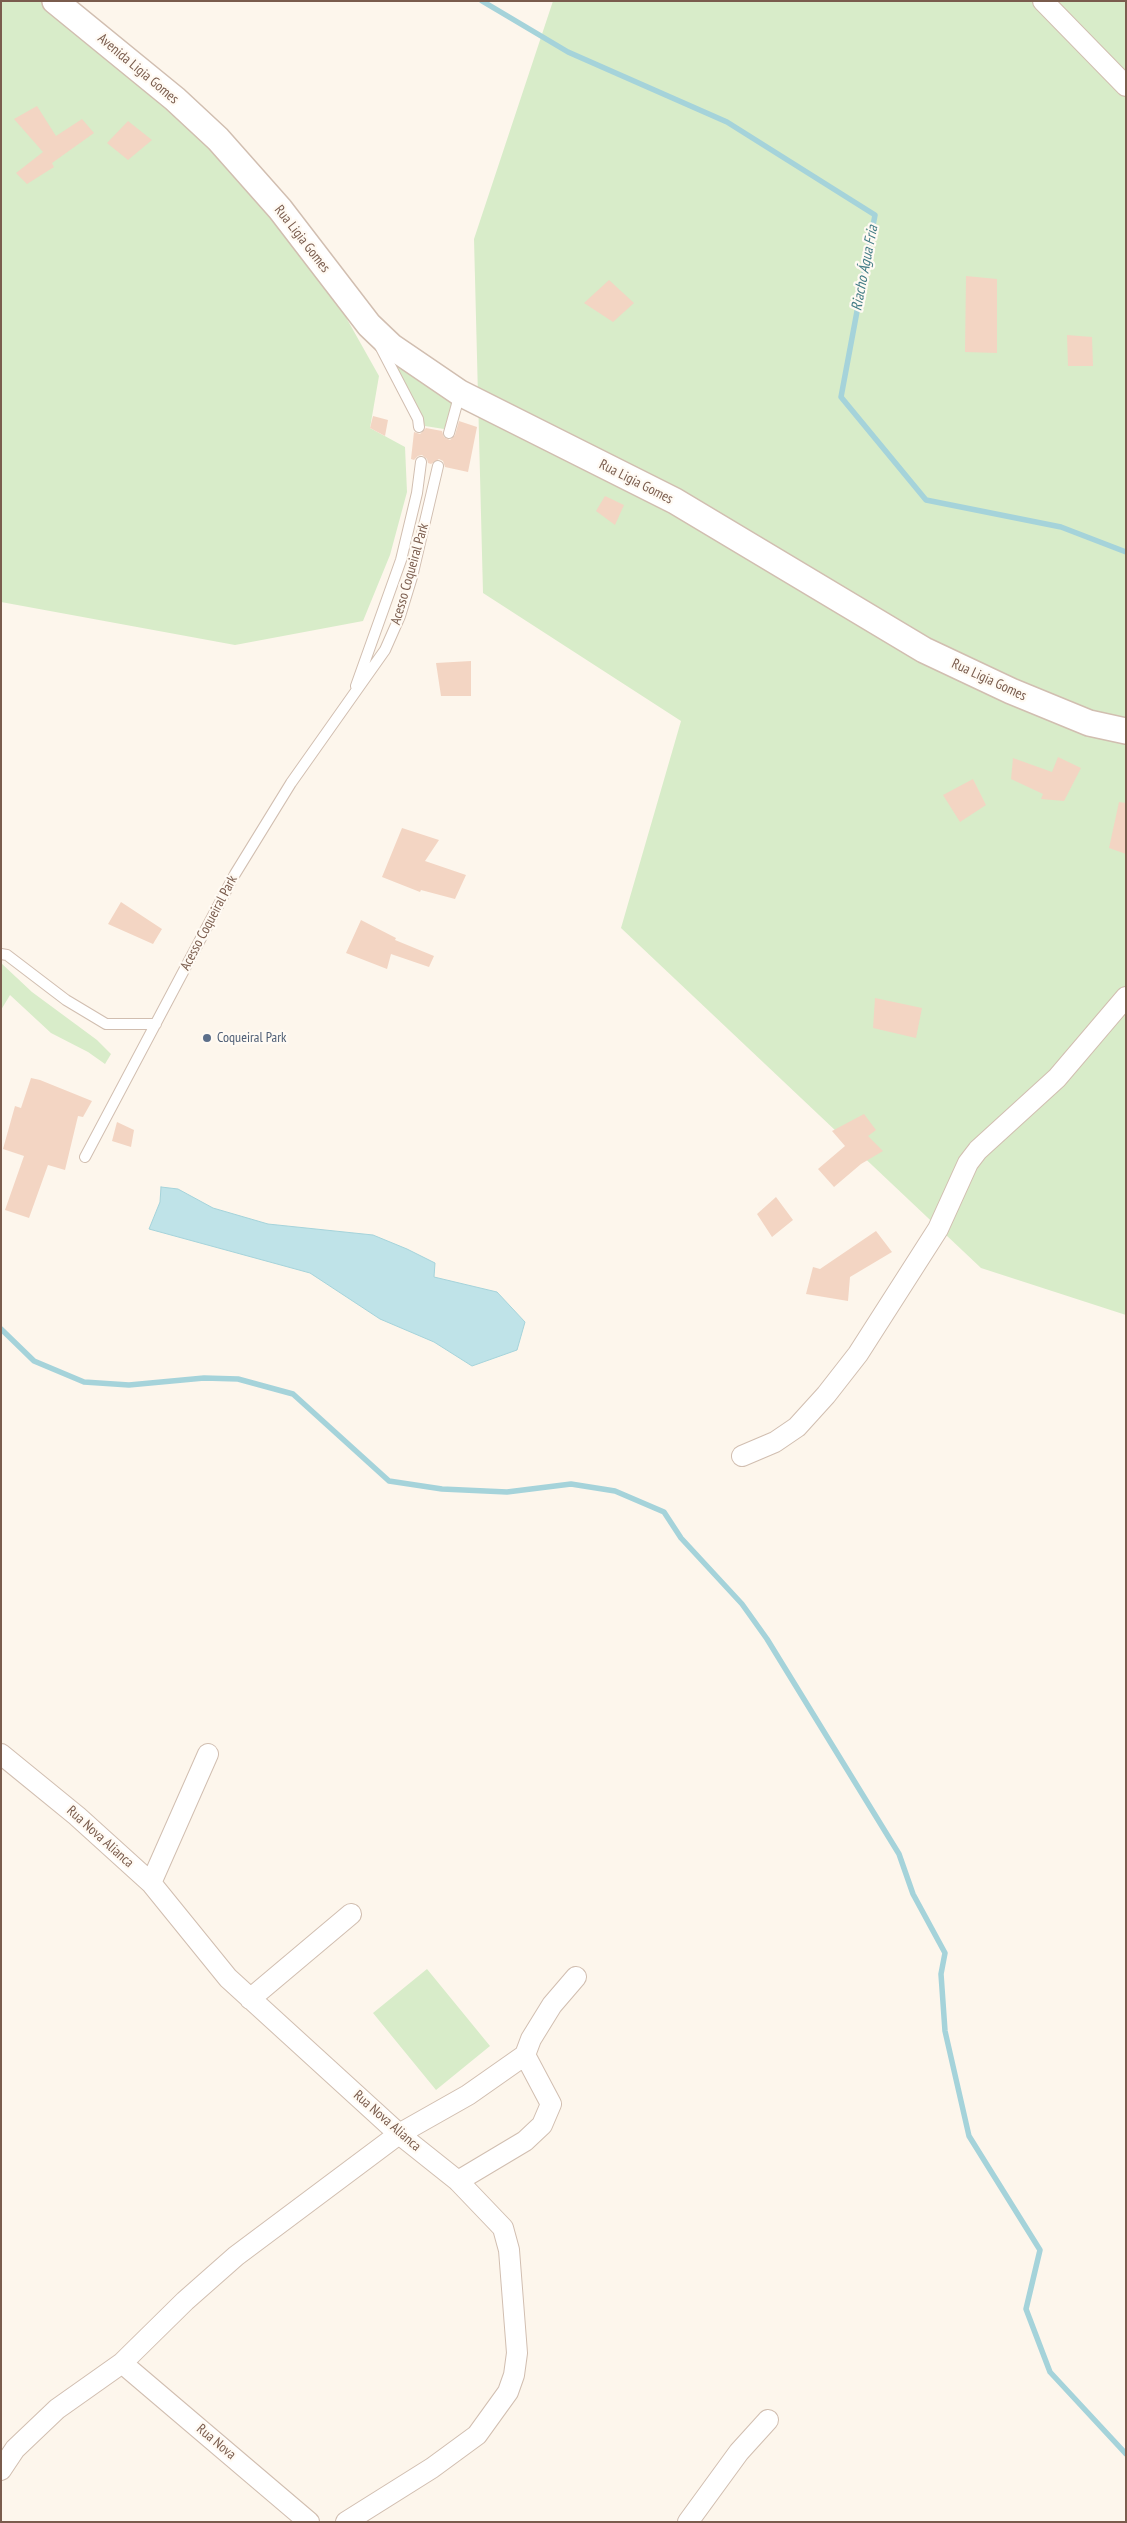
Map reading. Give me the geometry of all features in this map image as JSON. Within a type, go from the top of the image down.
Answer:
[{"type":"street","name":"Avenida Ligia Gomes","points":[[55,1],[175,99],[218,139]]},
{"type":"street","points":[[1043,1],[1126,86]]},
{"type":"street","name":"Rua Ligia Gomes","points":[[218,139],[280,209],[369,325],[391,346],[460,392],[675,501],[924,650],[1011,691],[1080,720],[1126,731]]},
{"type":"street","points":[[742,1456],[775,1442],[797,1427],[826,1395],[858,1354],[938,1229],[968,1163],[978,1150],[1057,1078],[1126,997]]},
{"type":"street","name":"Rua Nova Alianca","points":[[1,1754],[77,1816],[151,1882],[228,1978],[399,2134],[458,2180],[503,2228],[509,2250],[517,2353],[514,2375],[508,2392],[477,2435],[432,2468],[346,2522]]},
{"type":"street","points":[[151,1882],[208,1754]]},
{"type":"street","points":[[250,1999],[351,1914]]},
{"type":"street","points":[[1,2470],[15,2449],[57,2409],[122,2363],[185,2300],[236,2256],[399,2134],[468,2095],[525,2055],[530,2039],[552,2005],[576,1977]]},
{"type":"street","points":[[458,2180],[524,2141],[542,2125],[551,2104],[525,2055]]},
{"type":"street","name":"Rua Nova","points":[[122,2363],[310,2522]]},
{"type":"street","points":[[688,2522],[739,2452],[768,2420]]},
{"type":"lane","points":[[369,325],[418,419],[419,427]]},
{"type":"lane","points":[[449,432],[460,392]]},
{"type":"lane","name":"Acesso Coqueiral Park","points":[[351,701],[401,560],[417,493],[421,462]]},
{"type":"lane","name":"Acesso Coqueiral Park","points":[[84,1157],[235,874],[291,783],[351,701],[385,650],[400,616],[423,535],[438,466]]},
{"type":"lane","points":[[1,954],[7,956],[66,1000],[106,1024],[124,1026],[156,1024]]},
{"type":"green space","points":[[1,1],[52,1],[224,160],[334,296],[379,376],[370,428],[405,447],[407,492],[390,555],[363,621],[235,645],[1,602]]},
{"type":"green space","points":[[553,1],[1126,1],[1126,1315],[981,1268],[621,928],[681,721],[483,593],[474,239]]},
{"type":"green space","points":[[369,325],[460,393],[444,429],[425,426],[420,413]]},
{"type":"green space","points":[[1,963],[32,992],[97,1040],[111,1054],[105,1064],[88,1052],[51,1033],[10,995],[1,1010]]},
{"type":"green space","points":[[427,1969],[490,2046],[436,2090],[373,2013]]},
{"type":"water","points":[[161,1187],[178,1189],[213,1208],[268,1224],[373,1235],[407,1249],[435,1263],[434,1277],[497,1292],[525,1322],[517,1350],[472,1366],[434,1342],[380,1319],[310,1273],[149,1229],[160,1202]]},
{"type":"building","points":[[37,106],[56,136],[82,119],[94,133],[52,163],[54,167],[27,184],[16,173],[43,152],[14,119]]},
{"type":"building","points":[[128,121],[152,140],[128,160],[107,143]]},
{"type":"building","points":[[966,276],[997,279],[997,353],[965,352]]},
{"type":"building","points":[[609,280],[634,303],[613,322],[584,303]]},
{"type":"building","points":[[1067,335],[1092,337],[1093,366],[1068,366]]},
{"type":"building","points":[[373,416],[388,420],[385,436],[370,428]]},
{"type":"building","points":[[459,421],[477,427],[468,472],[445,467],[443,461],[439,459],[431,464],[428,463],[427,459],[422,455],[414,460],[411,459],[414,432],[420,434],[426,428],[442,431],[444,437],[450,440],[455,435]]},
{"type":"building","points":[[605,496],[624,505],[615,525],[596,511]]},
{"type":"building","points":[[471,661],[471,696],[441,696],[436,663]]},
{"type":"building","points":[[1058,757],[1081,768],[1064,801],[1041,799],[1043,794],[1011,779],[1013,758],[1052,772]]},
{"type":"building","points":[[973,779],[986,805],[960,822],[943,795]]},
{"type":"building","points":[[1119,802],[1126,803],[1126,854],[1109,848]]},
{"type":"building","points":[[402,828],[439,840],[425,861],[466,875],[455,899],[421,890],[420,892],[382,877]]},
{"type":"building","points":[[121,902],[162,929],[153,944],[108,924]]},
{"type":"building","points":[[361,920],[396,938],[395,940],[434,956],[429,967],[391,954],[387,969],[346,953]]},
{"type":"building","points":[[875,998],[922,1008],[916,1038],[873,1028]]},
{"type":"building","points":[[31,1078],[92,1101],[83,1117],[78,1116],[65,1170],[48,1165],[29,1218],[5,1210],[24,1156],[3,1149],[15,1106],[21,1108]]},
{"type":"building","points":[[864,1114],[876,1130],[868,1136],[883,1151],[861,1164],[834,1187],[818,1169],[845,1146],[832,1131]]},
{"type":"building","points":[[117,1122],[134,1130],[131,1147],[112,1141]]},
{"type":"building","points":[[776,1197],[793,1220],[772,1237],[757,1214]]},
{"type":"building","points":[[876,1231],[892,1252],[850,1277],[848,1301],[806,1294],[813,1267],[820,1269]]},
{"type":"waterway","name":"Riacho Água Fria","points":[[482,1],[568,52],[727,122],[875,215],[841,397],[926,500],[1061,527],[1126,552]]},
{"type":"waterway","points":[[1,1329],[34,1361],[84,1382],[129,1385],[204,1378],[238,1379],[293,1394],[389,1481],[442,1489],[507,1492],[571,1484],[615,1491],[664,1512],[681,1538],[742,1604],[767,1639],[899,1854],[913,1894],[945,1953],[941,1974],[945,2031],[969,2136],[1040,2250],[1026,2309],[1050,2372],[1126,2454]]},
{"type":"place","name":"Coqueiral Park","points":[[207,1038]]}]
